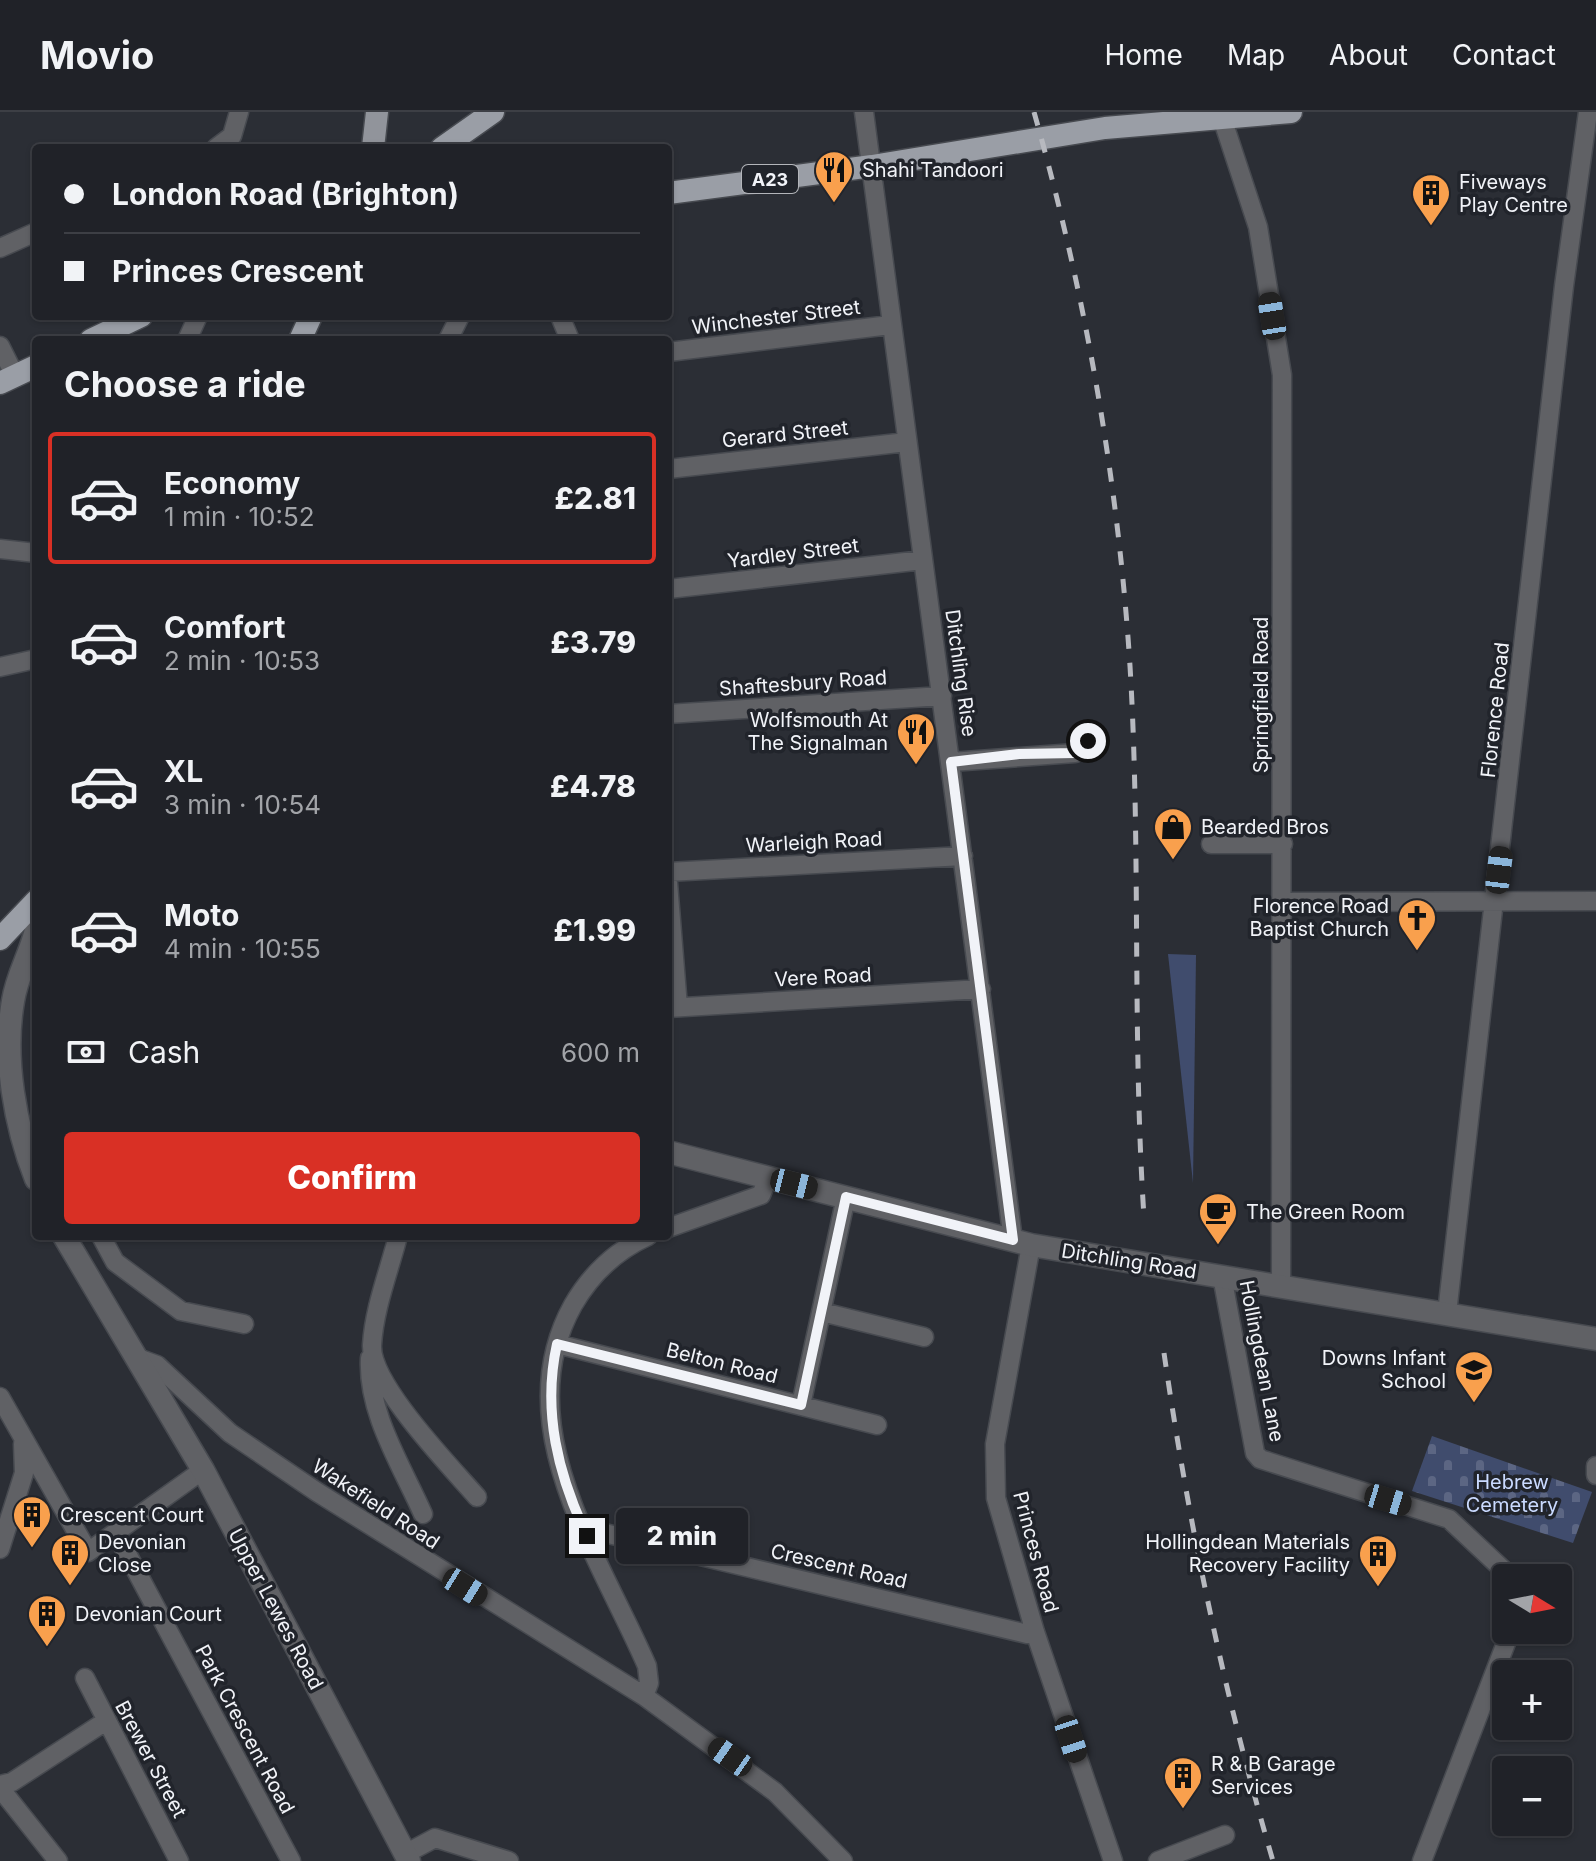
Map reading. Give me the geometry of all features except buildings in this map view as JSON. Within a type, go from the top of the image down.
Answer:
[{"type":"highway","points":[[448,144],[493,112]]},
{"type":"highway","name":"A23","points":[[672,192],[872,166],[1105,128],[1291,112]]},
{"type":"highway","points":[[99,336],[133,320]]},
{"type":"highway","points":[[7,380],[32,368]]},
{"type":"highway","points":[[0,939],[32,905]]},
{"type":"main road","points":[[373,144],[377,112]]},
{"type":"street","points":[[221,144],[232,136],[239,112]]},
{"type":"street","name":"Ditchling Rise","points":[[864,112],[981,989],[1022,1243]]},
{"type":"street","name":"Florence Road","points":[[1447,1313],[1565,272],[1588,112]]},
{"type":"street","name":"Springfield Road","points":[[1221,116],[1258,227],[1282,375],[1281,1285]]},
{"type":"street","points":[[0,248],[32,234]]},
{"type":"street","name":"Winchester Street","points":[[672,352],[890,325]]},
{"type":"street","points":[[0,346],[7,380]]},
{"type":"street","name":"Gerard Street","points":[[672,469],[907,442]]},
{"type":"street","points":[[0,549],[32,553]]},
{"type":"street","name":"Yardley Street","points":[[672,589],[923,560]]},
{"type":"street","points":[[0,667],[31,662]]},
{"type":"street","name":"Shaftesbury Road","points":[[672,714],[942,696]]},
{"type":"street","points":[[951,762],[1019,754],[1075,753],[1088,741]]},
{"type":"street","points":[[1211,844],[1283,844]]},
{"type":"street","name":"Warleigh Road","points":[[672,872],[963,856]]},
{"type":"street","points":[[1283,902],[1596,901]]},
{"type":"street","points":[[32,948],[29,968],[12,1010],[7,1105],[32,1169]]},
{"type":"street","points":[[0,957],[29,968]]},
{"type":"street","points":[[672,982],[673,1007]]},
{"type":"street","name":"Vere Road","points":[[673,1007],[981,989]]},
{"type":"street","name":"Ditchling Road","points":[[672,1153],[1022,1243],[1596,1339]]},
{"type":"street","points":[[672,1227],[761,1195],[768,1178]]},
{"type":"street","points":[[801,1405],[846,1197]]},
{"type":"street","name":"Upper Lewes Road","points":[[66,1240],[203,1470],[407,1857]]},
{"type":"street","points":[[103,1240],[115,1262],[181,1311],[244,1324]]},
{"type":"street","points":[[397,1240],[369,1372],[375,1402],[423,1514]]},
{"type":"street","points":[[641,1240],[614,1256],[592,1276],[571,1310],[557,1344],[550,1391],[554,1436],[565,1485],[647,1666],[649,1683],[644,1696]]},
{"type":"street","name":"Princes Road","points":[[1022,1243],[994,1474],[1001,1523],[1113,1861]]},
{"type":"street","name":"Hollingdean Lane","points":[[1222,1276],[1255,1453],[1260,1459],[1449,1519],[1497,1564]]},
{"type":"street","points":[[822,1312],[924,1337]]},
{"type":"street","name":"Belton Road","points":[[557,1344],[877,1425]]},
{"type":"street","points":[[372,1348],[377,1366],[395,1398],[477,1497]]},
{"type":"street","name":"Wakefield Road","points":[[138,1358],[157,1365],[230,1433],[317,1492],[644,1696],[775,1792],[843,1861]]},
{"type":"street","points":[[0,1397],[88,1552],[203,1470]]},
{"type":"street","points":[[0,1549],[24,1473],[23,1440]]},
{"type":"street","points":[[1596,1466],[1596,1475]]},
{"type":"street","name":"Crescent Road","points":[[587,1536],[596,1531],[1027,1634],[1035,1632]]},
{"type":"street","name":"Park Crescent Road","points":[[116,1533],[291,1861]]},
{"type":"street","points":[[1422,1861],[1506,1644]]},
{"type":"street","name":"Brewer Street","points":[[85,1678],[179,1861]]},
{"type":"street","points":[[58,1861],[0,1786],[12,1782],[106,1721]]},
{"type":"street","points":[[1158,1861],[1225,1835]]},
{"type":"street","points":[[407,1857],[435,1838],[509,1861]]},
{"type":"green space","points":[[1168,954],[1196,955],[1193,1183]]},
{"type":"green space","name":"Hebrew Cemetery","points":[[1432,1436],[1592,1492],[1573,1543],[1412,1491]]},
{"type":"railway","points":[[1034,112],[1069,248],[1097,386],[1125,596],[1133,735],[1138,1080],[1144,1217]]},
{"type":"railway","points":[[1164,1353],[1210,1609],[1239,1736],[1273,1861]]},
{"type":"place","name":"Shahi Tandoori","points":[[834,204]]},
{"type":"place","name":"Fiveways Play Centre","points":[[1431,227]]},
{"type":"place","name":"Wolfsmouth At The Signalman","points":[[916,766]]},
{"type":"place","name":"Bearded Bros","points":[[1173,861]]},
{"type":"place","name":"Florence Road Baptist Church","points":[[1417,952]]},
{"type":"place","name":"The Green Room","points":[[1218,1246]]},
{"type":"place","name":"Downs Infant School","points":[[1474,1404]]},
{"type":"place","name":"Crescent Court","points":[[32,1549]]},
{"type":"place","name":"Devonian Close","points":[[70,1587]]},
{"type":"place","name":"Hollingdean Materials Recovery Facility","points":[[1378,1588]]},
{"type":"place","name":"Devonian Court","points":[[47,1648]]},
{"type":"place","name":"R & B Garage Services","points":[[1183,1810]]},
{"type":"route","points":[[587,1536],[565,1485],[555,1446],[550,1391],[557,1344],[801,1405],[846,1197],[1013,1240],[951,762],[1019,754],[1075,753],[1088,741]]}]
